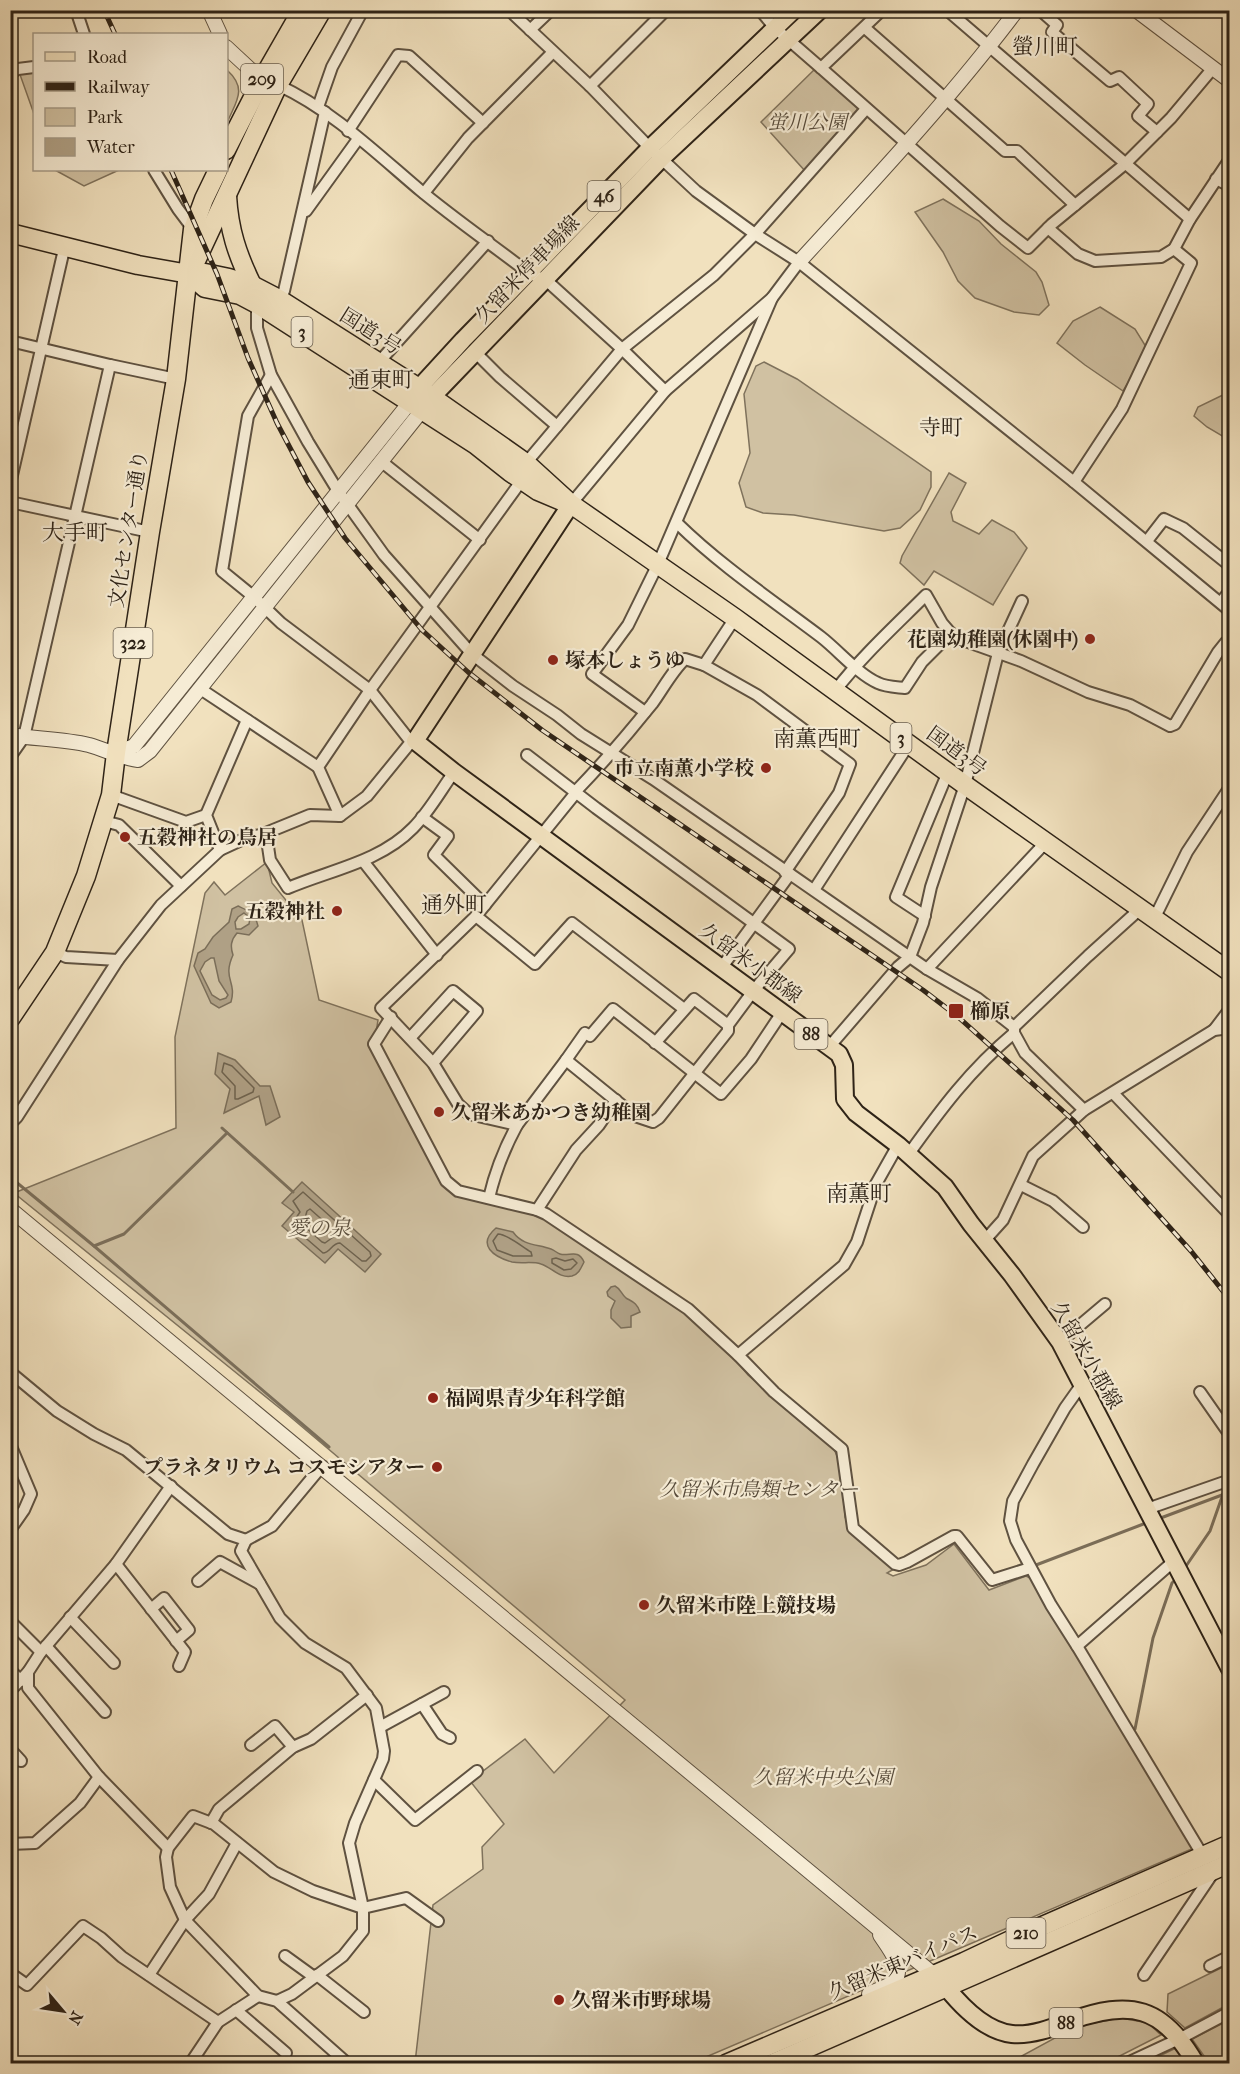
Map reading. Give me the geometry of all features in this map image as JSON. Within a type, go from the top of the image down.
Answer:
[{"type":"highway","name":"209","points":[[189,274],[227,194],[271,81],[302,10]]},
{"type":"highway","name":"209","points":[[228,147],[271,81],[322,10]]},
{"type":"highway","name":"文化センター通り","points":[[10,1019],[55,952],[87,876],[111,795],[150,532],[176,379],[193,229],[218,171]]},
{"type":"highway","points":[[227,194],[228,220],[238,256],[252,285]]},
{"type":"highway","name":"国道3号","points":[[10,233],[138,265],[189,274],[206,273],[252,285],[279,299],[379,362],[476,445],[524,472],[538,491],[571,504],[658,564],[1230,972]]},
{"type":"highway","name":"国道3号","points":[[189,274],[205,288],[240,295],[257,304],[421,399]]},
{"type":"highway","name":"久留米東バイパス","points":[[771,2064],[920,1997],[940,1981],[1230,1844]]},
{"type":"highway","name":"久留米東バイパス","points":[[726,2064],[823,2021],[940,1981],[1227,1864]]},
{"type":"main road","name":"久留米停車場線","points":[[421,399],[794,10]]},
{"type":"main road","name":"久留米停車場線","points":[[656,154],[789,40],[820,10]]},
{"type":"main road","name":"久留米停車場線","points":[[421,399],[475,352],[538,277]]},
{"type":"main road","points":[[413,742],[571,504]]},
{"type":"main road","name":"久留米小郡線","points":[[413,742],[839,1054],[844,1065],[845,1099],[856,1113],[945,1187],[1060,1342],[1230,1669]]},
{"type":"main road","name":"88","points":[[940,1981],[974,2016],[993,2028],[1012,2034],[1033,2033],[1094,2013],[1131,2008],[1149,2014],[1184,2043],[1196,2064]]},
{"type":"street","points":[[76,10],[84,33]]},
{"type":"street","points":[[209,10],[220,33]]},
{"type":"street","points":[[279,299],[284,291],[301,218],[332,67],[363,10]]},
{"type":"street","points":[[509,10],[696,191],[755,234],[799,262],[1147,541],[1230,611]]},
{"type":"street","points":[[530,30],[551,10]]},
{"type":"street","points":[[590,86],[666,10]]},
{"type":"street","points":[[760,10],[775,28],[866,109],[1028,248],[1048,228],[1125,164],[1214,68]]},
{"type":"street","points":[[821,69],[882,10]]},
{"type":"street","points":[[947,10],[1190,219]]},
{"type":"street","points":[[571,504],[665,391],[772,298],[799,262],[908,144],[990,47],[1017,10]]},
{"type":"street","points":[[1040,10],[1058,25],[1052,32],[1110,81],[1119,77],[1148,104],[1138,116],[1157,132]]},
{"type":"street","points":[[1144,12],[1230,81]]},
{"type":"street","points":[[865,28],[1005,151],[1017,151],[1075,205]]},
{"type":"street","points":[[228,49],[253,72],[299,95],[322,110],[424,193],[538,277],[622,349],[665,391]]},
{"type":"street","points":[[424,193],[468,138],[553,52]]},
{"type":"street","points":[[348,131],[398,55],[403,54],[409,56],[483,123]]},
{"type":"street","points":[[10,73],[18,69],[33,67]]},
{"type":"street","points":[[318,768],[370,690],[480,540],[557,426],[622,349],[714,276],[755,234],[866,109]]},
{"type":"street","points":[[301,218],[358,139]]},
{"type":"street","points":[[1048,228],[1078,254],[1095,261],[1161,257],[1174,249],[1190,219],[1230,159]]},
{"type":"street","points":[[155,171],[193,229]]},
{"type":"street","points":[[1216,179],[1230,186]]},
{"type":"street","points":[[379,362],[488,241]]},
{"type":"street","points":[[10,484],[65,245]]},
{"type":"street","points":[[1074,482],[1122,409],[1191,263],[1174,249]]},
{"type":"street","points":[[645,712],[592,674],[628,625],[658,564],[772,298]]},
{"type":"street","points":[[257,304],[257,328],[271,375],[308,442],[384,555],[472,654],[581,734],[612,752],[927,969],[977,998],[1014,1030],[1025,1053],[1084,1110]]},
{"type":"street","points":[[10,340],[176,379]]},
{"type":"street","points":[[475,352],[557,426]]},
{"type":"street","points":[[10,757],[74,517],[110,365]]},
{"type":"street","points":[[10,1124],[17,1117],[118,960],[161,905],[181,886],[220,850],[248,837],[266,833],[310,814],[340,816],[367,796],[413,742],[370,690],[310,646],[222,571],[248,416],[271,375]]},
{"type":"street","points":[[17,736],[87,745],[116,753],[127,759],[138,760],[150,751],[382,462],[421,399]]},
{"type":"street","points":[[116,753],[134,746],[339,491],[421,399]]},
{"type":"street","points":[[382,462],[480,540]]},
{"type":"street","points":[[10,502],[150,532]]},
{"type":"street","points":[[1147,541],[1164,519],[1183,528],[1228,564],[1230,571]]},
{"type":"street","points":[[677,523],[726,567],[879,684],[905,688],[922,662],[951,633]]},
{"type":"street","points":[[1221,602],[1230,591]]},
{"type":"street","points":[[836,691],[855,666],[926,595],[942,623],[954,637],[1021,661],[1088,692],[1130,705],[1170,726],[1175,724],[1218,652],[1226,642],[1230,642]]},
{"type":"street","points":[[829,1047],[910,957],[965,785],[998,653],[1022,601]]},
{"type":"street","points":[[704,665],[735,618]]},
{"type":"street","points":[[517,1125],[469,1114],[458,1104],[433,1063],[381,1008],[486,905],[576,792],[645,712],[668,683],[676,667],[685,659],[704,665],[757,694],[850,764],[839,793],[756,923],[722,967]]},
{"type":"street","points":[[199,688],[318,768],[340,816]]},
{"type":"street","points":[[220,850],[206,815],[247,720]]},
{"type":"street","points":[[814,890],[909,744]]},
{"type":"street","points":[[527,755],[789,949],[753,990],[728,1025],[728,1031],[653,1122],[635,1116],[566,1059]]},
{"type":"street","points":[[266,833],[270,860],[288,888],[363,861],[387,849],[413,828],[454,772]]},
{"type":"street","points":[[925,916],[896,897],[948,772]]},
{"type":"street","points":[[738,1354],[844,1265],[857,1242],[876,1184],[903,1150],[973,1071],[1088,956],[1147,914],[1230,787]]},
{"type":"street","points":[[111,795],[186,822],[206,815]]},
{"type":"street","points":[[422,816],[448,836],[434,855],[486,905]]},
{"type":"street","points":[[104,821],[119,825],[181,886]]},
{"type":"street","points":[[927,969],[1046,842]]},
{"type":"street","points":[[363,861],[437,955]]},
{"type":"street","points":[[476,916],[535,964],[572,923],[684,1009]]},
{"type":"street","points":[[55,952],[66,957],[118,960]]},
{"type":"street","points":[[410,1038],[453,991],[477,1011],[433,1063]]},
{"type":"street","points":[[655,1043],[694,999],[728,1025]]},
{"type":"street","points":[[985,1240],[1003,1220],[1033,1156],[1084,1110],[1214,1030],[1230,1009]]},
{"type":"street","points":[[489,1198],[496,1171],[517,1125],[585,1033],[591,1036],[613,1010],[721,1094],[751,1059],[783,1011]]},
{"type":"street","points":[[391,1017],[374,1044],[446,1181],[458,1191],[537,1210],[688,1309],[738,1354],[774,1392],[842,1449],[853,1528],[895,1564],[907,1562],[957,1536],[992,1580],[1030,1568]]},
{"type":"street","points":[[1214,1030],[1230,1028]]},
{"type":"street","points":[[1113,1093],[1230,1215]]},
{"type":"street","points":[[537,1210],[576,1150],[599,1125],[616,1100]]},
{"type":"street","points":[[1021,1185],[1053,1201],[1083,1227]]},
{"type":"street","points":[[10,1209],[940,1981]]},
{"type":"street","points":[[1060,1342],[1105,1304]]},
{"type":"street","points":[[10,1372],[57,1411],[94,1434],[126,1450],[228,1534],[246,1540]]},
{"type":"street","points":[[1082,1384],[1050,1432],[1014,1501],[1010,1521],[1016,1540],[1051,1605],[1203,1856]]},
{"type":"street","points":[[1200,1392],[1230,1435]]},
{"type":"street","points":[[10,1444],[31,1494],[24,1510],[10,1530]]},
{"type":"street","points":[[277,2001],[292,1994],[343,1956],[363,1931],[363,1908],[349,1842],[355,1822],[383,1759],[384,1751],[376,1708],[368,1695],[346,1668],[304,1643],[280,1618],[241,1551],[246,1540],[272,1526],[322,1466]]},
{"type":"street","points":[[1147,1509],[1230,1480]]},
{"type":"street","points":[[10,1691],[116,1564],[171,1486]]},
{"type":"street","points":[[1077,1646],[1174,1561]]},
{"type":"street","points":[[198,1581],[220,1562],[261,1585]]},
{"type":"street","points":[[116,1564],[185,1652],[179,1666]]},
{"type":"street","points":[[151,1609],[164,1599],[189,1630],[176,1641]]},
{"type":"street","points":[[70,1617],[114,1663]]},
{"type":"street","points":[[10,1621],[44,1649],[105,1712]]},
{"type":"street","points":[[10,1670],[24,1677],[28,1688],[99,1777],[168,1848]]},
{"type":"street","points":[[380,1727],[444,1692]]},
{"type":"street","points":[[211,1822],[219,1809],[293,1747],[312,1739],[368,1695]]},
{"type":"street","points":[[422,1704],[442,1734],[450,1738]]},
{"type":"street","points":[[251,1745],[275,1726],[293,1747]]},
{"type":"street","points":[[10,1749],[21,1761]]},
{"type":"street","points":[[374,1780],[415,1820],[477,1771]]},
{"type":"street","points":[[10,1844],[35,1843],[80,1803],[99,1777]]},
{"type":"street","points":[[348,2064],[277,2001],[258,1996],[185,1920],[170,1887],[166,1857],[168,1848],[193,1816],[211,1822],[274,1872],[313,1891],[363,1908],[406,1898],[438,1921]]},
{"type":"street","points":[[149,1976],[185,1920],[209,1894],[237,1843]]},
{"type":"street","points":[[1144,1975],[1215,1870],[1227,1864],[1230,1878]]},
{"type":"street","points":[[823,2021],[894,1981],[898,1973],[896,1960],[872,1924]]},
{"type":"street","points":[[10,1973],[27,1984],[83,1926],[122,1957],[218,2022]]},
{"type":"street","points":[[285,1956],[364,2012]]},
{"type":"street","points":[[1210,1966],[1230,1956]]},
{"type":"street","points":[[190,2064],[218,2022],[258,1996]]},
{"type":"street","points":[[236,2010],[286,2053]]},
{"type":"street","points":[[1125,2064],[1184,2043],[1230,2012]]},
{"type":"green space","points":[[33,67],[33,111],[18,69]]},
{"type":"green space","name":"蛍川公園","points":[[816,68],[862,109],[806,172],[761,122]]},
{"type":"green space","points":[[228,71],[239,89],[228,121]]},
{"type":"green space","points":[[57,171],[117,171],[84,186]]},
{"type":"green space","points":[[943,199],[979,221],[1001,244],[1036,272],[1042,282],[1049,305],[1039,315],[1014,312],[975,298],[958,281],[943,252],[915,212]]},
{"type":"green space","points":[[1100,307],[1135,329],[1148,350],[1123,391],[1057,343],[1073,321]]},
{"type":"green space","points":[[764,362],[797,379],[931,472],[931,487],[920,510],[900,528],[884,531],[794,515],[763,513],[746,507],[739,483],[750,453],[744,394],[756,366]]},
{"type":"green space","points":[[1229,392],[1229,440],[1194,416],[1198,407]]},
{"type":"green space","points":[[949,473],[966,483],[951,512],[953,521],[979,534],[992,520],[1014,532],[1027,548],[993,605],[934,571],[924,585],[900,563]]},
{"type":"green space","name":"久留米中央公園","points":[[267,862],[272,883],[302,920],[319,1000],[378,1020],[374,1045],[443,1180],[538,1215],[687,1315],[724,1346],[748,1375],[834,1449],[842,1468],[845,1517],[851,1531],[894,1569],[887,1573],[893,1576],[926,1565],[954,1544],[989,1590],[1026,1576],[1032,1579],[1194,1848],[692,2063],[415,2063],[433,1905],[483,1869],[482,1847],[504,1824],[470,1781],[525,1739],[554,1773],[625,1700],[287,1414],[14,1193],[176,1128],[175,1037],[205,893],[214,882],[225,895]]},
{"type":"green space","points":[[1229,1964],[1229,2004],[1185,2028],[1167,2012],[1168,1994]]},
{"type":"green space","points":[[1121,2018],[1148,2023],[1161,2035],[1106,2063],[1007,2064],[1077,2026]]},
{"type":"green space","points":[[1229,2020],[1229,2063],[1209,2063],[1192,2039]]},
{"type":"green space","points":[[1180,2046],[1188,2064],[1143,2064]]},
{"type":"water","points":[[238,906],[248,911],[255,918],[258,926],[249,935],[237,933],[233,938],[231,946],[233,955],[229,970],[232,989],[231,1002],[219,1008],[211,1003],[194,966],[198,953],[205,949],[213,937],[229,922],[232,909]],"holes":[[[244,913],[250,918],[249,924],[236,929],[235,922]],[[214,958],[219,981],[228,995],[220,1000],[212,995],[200,971],[205,962]]]},
{"type":"water","points":[[218,1053],[235,1060],[260,1086],[270,1086],[280,1117],[266,1125],[259,1096],[224,1113],[230,1089],[215,1074]]},
{"type":"water","name":"愛の泉","points":[[302,1182],[381,1254],[365,1272],[338,1249],[325,1263],[282,1226],[294,1212],[282,1203]]},
{"type":"water","points":[[496,1228],[513,1232],[521,1240],[563,1255],[579,1255],[584,1262],[580,1271],[568,1276],[545,1265],[516,1263],[499,1257],[490,1250],[488,1245],[490,1234]]},
{"type":"water","points":[[615,1286],[639,1309],[640,1312],[631,1316],[631,1327],[621,1328],[611,1318],[611,1310],[615,1301],[608,1296],[607,1292]]},
{"type":"waterway","points":[[222,1128],[293,1192]]},
{"type":"waterway","points":[[94,1246],[124,1234],[227,1133]]},
{"type":"waterway","points":[[10,1177],[329,1447]]},
{"type":"waterway","points":[[1158,1519],[1230,1492]]},
{"type":"waterway","points":[[1184,1569],[1210,1531],[1223,1494]]},
{"type":"waterway","points":[[1036,1565],[1146,1523]]},
{"type":"waterway","points":[[1135,1729],[1153,1638],[1172,1583],[1176,1579]]},
{"type":"railway","points":[[104,10],[115,33]]},
{"type":"railway","points":[[171,171],[217,274],[248,358],[277,423],[308,482],[345,538],[422,630],[468,672],[542,730],[923,990],[957,1016],[1073,1120],[1191,1251],[1230,1300]]},
{"type":"place","name":"花園幼稚園(休園中)","points":[[1090,639]]},
{"type":"place","name":"塚本しょうゆ","points":[[553,660]]},
{"type":"place","name":"市立南薫小学校","points":[[766,768]]},
{"type":"place","name":"五穀神社の鳥居","points":[[125,837]]},
{"type":"place","name":"五穀神社","points":[[337,911]]},
{"type":"place","name":"櫛原","points":[[956,1011]]},
{"type":"place","name":"久留米あかつき幼稚園","points":[[439,1112]]},
{"type":"place","name":"福岡県青少年科学館","points":[[433,1398]]},
{"type":"place","name":"プラネタリウム コスモシアター","points":[[437,1467]]},
{"type":"place","name":"久留米市陸上競技場","points":[[644,1605]]},
{"type":"place","name":"久留米市野球場","points":[[559,2000]]},
{"type":"district","name":"螢川町","points":[[1045,46]]},
{"type":"district","name":"通東町","points":[[381,379]]},
{"type":"district","name":"寺町","points":[[941,427]]},
{"type":"district","name":"大手町","points":[[75,532]]},
{"type":"district","name":"南薫西町","points":[[817,738]]},
{"type":"district","name":"通外町","points":[[454,904]]},
{"type":"district","name":"南薫町","points":[[859,1193]]},
{"type":"park label","name":"久留米市鳥類センター","points":[[759,1489]]}]
